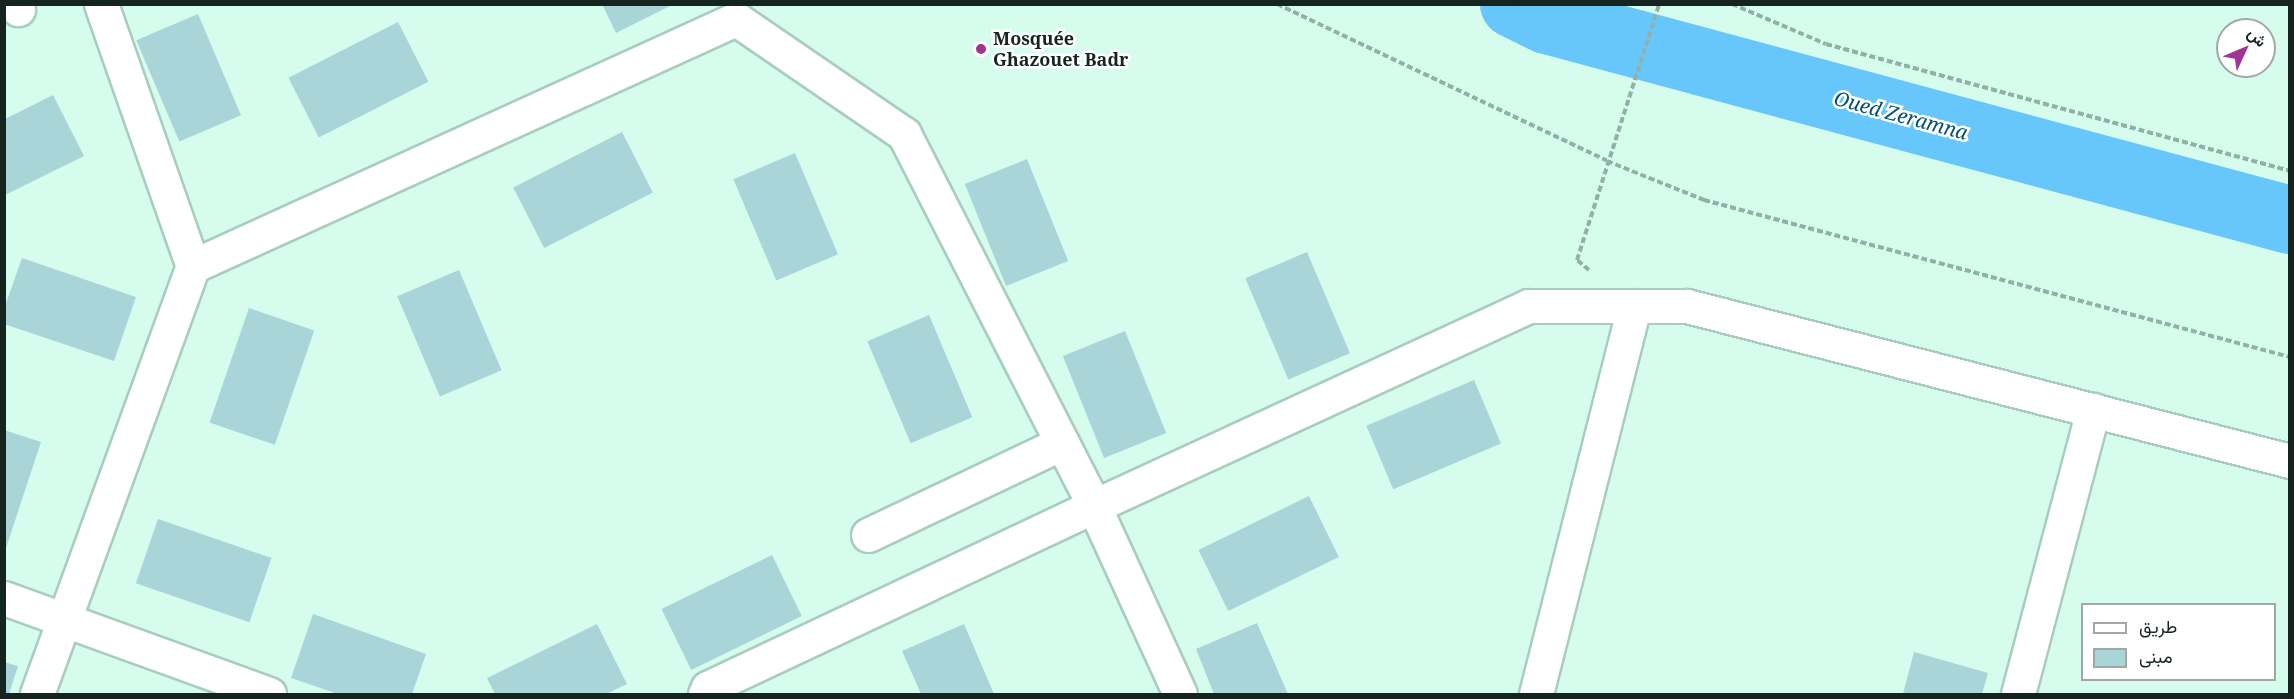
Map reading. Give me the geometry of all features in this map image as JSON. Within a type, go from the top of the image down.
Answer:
[{"type":"street","points":[[38,694],[193,266],[101,4]]},
{"type":"street","points":[[193,266],[736,19],[904,134],[1094,506],[1180,694]]},
{"type":"street","points":[[705,694],[708,688],[1094,506],[1528,306],[1687,306],[2289,461]]},
{"type":"street","points":[[1536,694],[1634,306]]},
{"type":"street","points":[[2018,694],[2093,410]]},
{"type":"street","points":[[868,535],[1062,443]]},
{"type":"street","points":[[4,598],[269,694]]},
{"type":"path","points":[[1277,4],[1607,161],[1704,200],[2289,357]]},
{"type":"path","points":[[1634,306],[1577,260],[1610,150],[1659,4]]},
{"type":"path","points":[[1732,4],[1826,44],[2289,171]]},
{"type":"building","points":[[602,4],[674,4],[616,33]]},
{"type":"building","points":[[198,14],[241,115],[179,141],[136,40]]},
{"type":"building","points":[[398,22],[428,82],[319,138],[288,78]]},
{"type":"building","points":[[53,95],[84,156],[5,195],[5,119]]},
{"type":"building","points":[[622,132],[653,193],[544,248],[513,187]]},
{"type":"building","points":[[795,153],[838,254],[776,280],[733,179]]},
{"type":"building","points":[[1027,159],[1068,261],[1006,286],[965,184]]},
{"type":"building","points":[[1307,252],[1350,353],[1288,379],[1245,278]]},
{"type":"building","points":[[22,258],[136,297],[114,361],[4,324],[4,309]]},
{"type":"building","points":[[459,270],[502,370],[440,397],[397,296]]},
{"type":"building","points":[[249,308],[314,330],[275,445],[210,422]]},
{"type":"building","points":[[929,315],[972,417],[911,443],[867,341]]},
{"type":"building","points":[[1125,331],[1166,433],[1104,458],[1063,356]]},
{"type":"building","points":[[1474,380],[1501,444],[1393,489],[1366,426]]},
{"type":"building","points":[[4,430],[41,442],[5,551],[4,551]]},
{"type":"building","points":[[1309,496],[1339,557],[1228,611],[1198,550]]},
{"type":"building","points":[[158,519],[271,558],[249,622],[136,583]]},
{"type":"building","points":[[772,555],[802,616],[691,670],[661,609]]},
{"type":"building","points":[[313,614],[426,654],[412,694],[338,694],[291,678]]},
{"type":"building","points":[[1257,623],[1288,694],[1214,694],[1196,649]]},
{"type":"building","points":[[597,624],[627,684],[606,694],[495,694],[487,678]]},
{"type":"building","points":[[964,624],[994,694],[921,694],[902,651]]},
{"type":"building","points":[[1914,652],[1988,673],[1982,694],[1903,694]]},
{"type":"building","points":[[4,662],[18,666],[9,694],[4,694]]},
{"type":"waterway","name":"Oued Zeramna","points":[[1514,4],[1547,20],[2290,220]]},
{"type":"place","name":"Mosquée Ghazouet Badr","points":[[981,49]]}]
